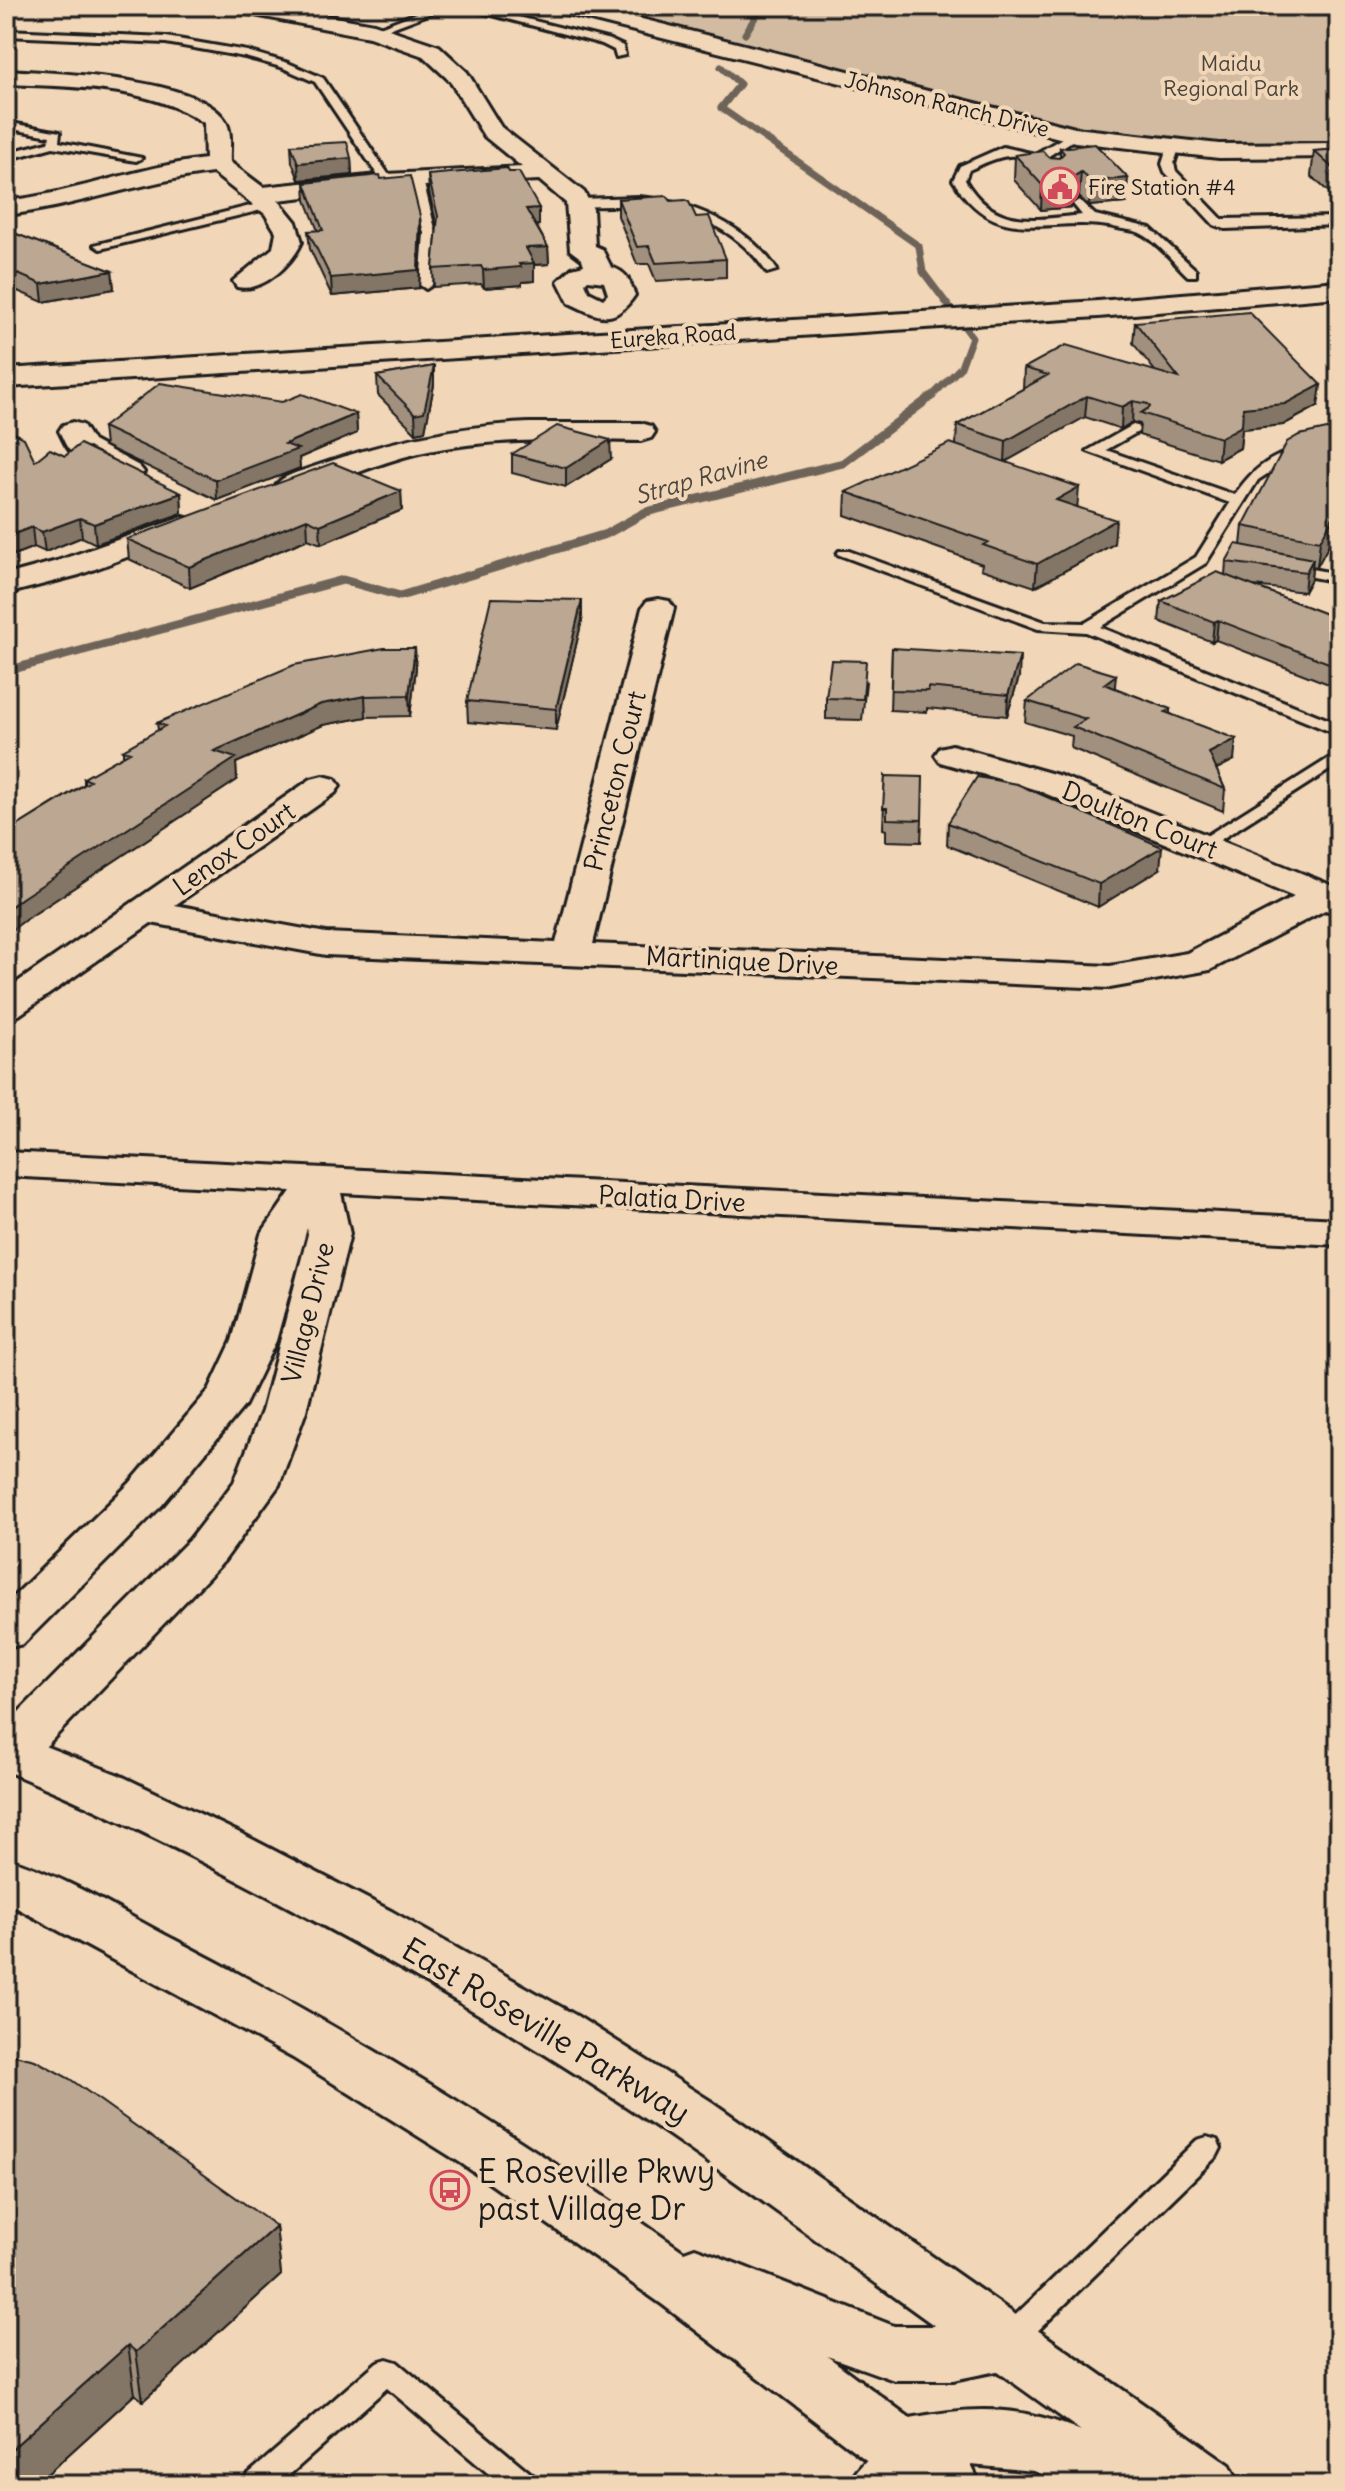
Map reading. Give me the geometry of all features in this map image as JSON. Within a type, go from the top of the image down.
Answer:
[{"type":"main road","name":"Johnson Ranch Drive","points":[[563,6],[1075,135],[1173,148],[1263,152],[1339,150]]},
{"type":"main road","points":[[1162,275],[1222,271]]},
{"type":"main road","points":[[1192,273],[1232,289],[1275,296]]},
{"type":"main road","name":"Eureka Road","points":[[6,378],[1030,313],[1339,289]]},
{"type":"main road","points":[[645,338],[644,329],[668,318],[808,307],[860,296]]},
{"type":"main road","name":"Eureka Road","points":[[551,314],[647,308]]},
{"type":"main road","points":[[332,357],[398,344],[572,330],[605,319],[606,310]]},
{"type":"main road","name":"East Roseville Parkway","points":[[7,1752],[100,1788],[225,1849],[373,1927],[557,2032],[691,2119],[1207,2485]]},
{"type":"main road","points":[[6,1878],[264,2016],[412,2101],[634,2248],[904,2473],[962,2436],[1039,2443],[1138,2485]]},
{"type":"main road","points":[[634,2248],[839,2334],[894,2353],[953,2353],[1007,2342]]},
{"type":"street","points":[[239,6],[374,31],[431,51],[449,65],[492,131],[580,203],[588,265],[571,281],[578,297],[606,310]]},
{"type":"street","points":[[6,77],[120,86],[156,93],[212,118],[220,132],[216,153],[218,165],[264,200],[288,224],[291,237],[286,250],[271,266],[246,281]]},
{"type":"street","points":[[6,208],[95,192],[130,180],[180,169],[218,165]]},
{"type":"street","points":[[264,200],[387,181],[543,173]]},
{"type":"street","points":[[73,431],[82,447],[148,481]]},
{"type":"street","points":[[259,498],[377,455],[460,437],[541,432],[641,432]]},
{"type":"street","points":[[6,585],[81,564],[203,507]]},
{"type":"street","name":"Princeton Court","points":[[572,953],[658,608]]},
{"type":"street","name":"Doulton Court","points":[[952,755],[1049,783],[1332,900]]},
{"type":"street","name":"Lenox Court","points":[[146,911],[323,786]]},
{"type":"street","name":"Martinique Drive","points":[[146,911],[326,944],[1110,977],[1197,962],[1332,900]]},
{"type":"street","points":[[6,1007],[146,911]]},
{"type":"street","name":"Palatia Drive","points":[[6,1164],[1339,1232]]},
{"type":"street","name":"Village Drive","points":[[6,1632],[146,1494],[229,1395],[254,1341],[282,1234],[318,1182]]},
{"type":"street","name":"Village Drive","points":[[7,1752],[207,1550],[256,1485],[284,1411],[329,1234],[318,1182]]},
{"type":"lane","points":[[374,31],[445,6]]},
{"type":"lane","points":[[463,6],[606,42],[619,48],[620,55]]},
{"type":"lane","points":[[6,33],[131,37],[226,50],[303,72],[319,80],[387,181]]},
{"type":"lane","points":[[6,125],[56,134],[53,144]]},
{"type":"lane","points":[[1037,158],[1075,135]]},
{"type":"lane","points":[[6,157],[53,144],[136,158]]},
{"type":"lane","points":[[1173,148],[1168,164],[1171,172],[1218,222],[1237,227],[1339,221]]},
{"type":"lane","points":[[1053,177],[1037,158],[1003,150],[964,168],[959,180],[969,201],[992,217],[1027,223],[1091,218],[1146,231],[1192,273]]},
{"type":"lane","points":[[417,180],[430,233],[426,285]]},
{"type":"lane","points":[[100,245],[264,200]]},
{"type":"lane","points":[[580,203],[651,201],[687,208],[754,246],[771,270]]},
{"type":"lane","points":[[1079,204],[1091,218]]},
{"type":"lane","points":[[1138,428],[1094,451],[1238,501]]},
{"type":"lane","points":[[1088,628],[1212,553],[1253,477],[1291,453],[1339,443]]},
{"type":"lane","points":[[844,554],[1043,626],[1088,628],[1339,730]]},
{"type":"lane","points":[[1272,566],[1339,578]]},
{"type":"lane","points":[[1200,845],[1339,757]]},
{"type":"lane","points":[[1007,2342],[1207,2148]]},
{"type":"lane","points":[[257,2485],[387,2371],[523,2485]]},
{"type":"green space","name":"Maidu Regional Park","points":[[584,6],[1339,6],[1339,143],[1234,146],[1085,132]]},
{"type":"building","points":[[347,142],[351,158],[298,163],[291,145]]},
{"type":"building","points":[[1095,144],[1128,178],[1091,181],[1081,172],[1073,177],[1073,182],[1042,185],[1015,155],[1043,151],[1048,157],[1059,158],[1064,153],[1060,148]]},
{"type":"building","points":[[1339,149],[1339,174],[1314,151]]},
{"type":"building","points":[[507,168],[509,172],[519,172],[539,208],[526,209],[548,247],[526,248],[534,263],[519,264],[521,267],[433,269],[438,216],[428,175]]},
{"type":"building","points":[[380,175],[381,179],[410,176],[420,216],[418,270],[331,278],[308,231],[323,230],[305,183]]},
{"type":"building","points":[[667,196],[671,201],[689,202],[696,217],[709,216],[726,259],[656,263],[649,246],[637,247],[618,199]]},
{"type":"building","points":[[6,230],[112,271],[41,284],[6,269]]},
{"type":"building","points":[[1249,312],[1321,385],[1285,404],[1243,408],[1242,426],[1220,438],[1141,413],[1150,407],[1148,404],[1133,401],[1122,407],[1087,396],[1006,441],[957,425],[1048,375],[1024,368],[1066,345],[1179,378],[1135,322]]},
{"type":"building","points":[[434,366],[424,412],[415,414],[377,376]]},
{"type":"building","points":[[160,383],[282,402],[302,394],[356,414],[285,444],[298,449],[216,480],[103,427]]},
{"type":"building","points":[[557,426],[610,440],[566,468],[512,454]]},
{"type":"building","points":[[6,429],[24,438],[35,461],[50,449],[65,456],[80,444],[181,493],[94,524],[80,518],[42,532],[32,527],[6,537]]},
{"type":"building","points":[[1327,429],[1339,431],[1339,506],[1320,541],[1243,526],[1287,442],[1299,435]]},
{"type":"building","points":[[950,443],[1079,487],[1056,500],[1116,520],[1037,564],[983,545],[988,542],[846,492]]},
{"type":"building","points":[[333,463],[401,491],[320,525],[307,519],[189,567],[127,539]]},
{"type":"building","points":[[1236,544],[1313,559],[1306,572],[1226,562]]},
{"type":"building","points":[[1217,572],[1339,619],[1339,667],[1161,601]]},
{"type":"building","points":[[491,598],[582,600],[556,709],[467,701]]},
{"type":"building","points":[[384,648],[415,648],[409,695],[365,696],[321,704],[214,751],[236,758],[6,910],[6,833],[90,781],[84,778],[130,752],[123,750],[165,726],[157,723],[294,665]]},
{"type":"building","points":[[892,648],[1020,656],[1008,695],[928,687],[928,691],[891,690]]},
{"type":"building","points":[[831,660],[866,661],[863,699],[826,698]]},
{"type":"building","points":[[1076,663],[1116,675],[1104,684],[1236,739],[1209,753],[1225,789],[1073,727],[1086,719],[1027,701]]},
{"type":"building","points":[[885,776],[923,777],[922,820],[887,819],[887,808],[883,808]]},
{"type":"building","points":[[977,777],[1017,784],[1162,847],[1099,884],[948,823]]},
{"type":"building","points":[[6,2053],[35,2060],[70,2079],[276,2226],[136,2352],[128,2345],[6,2454]]},
{"type":"waterway","name":"Strap Ravine","points":[[745,34],[762,6]]},
{"type":"waterway","name":"Strap Ravine","points":[[721,67],[740,84],[721,108],[919,246],[923,272],[972,337],[961,367],[932,396]]},
{"type":"waterway","name":"Strap Ravine","points":[[6,671],[343,580],[400,596],[606,534],[646,512],[843,463],[932,396]]},
{"type":"place","name":"Fire Station #4","points":[[1060,187]]},
{"type":"place","name":"E Roseville Pkwy past Village Dr","points":[[450,2190]]}]
